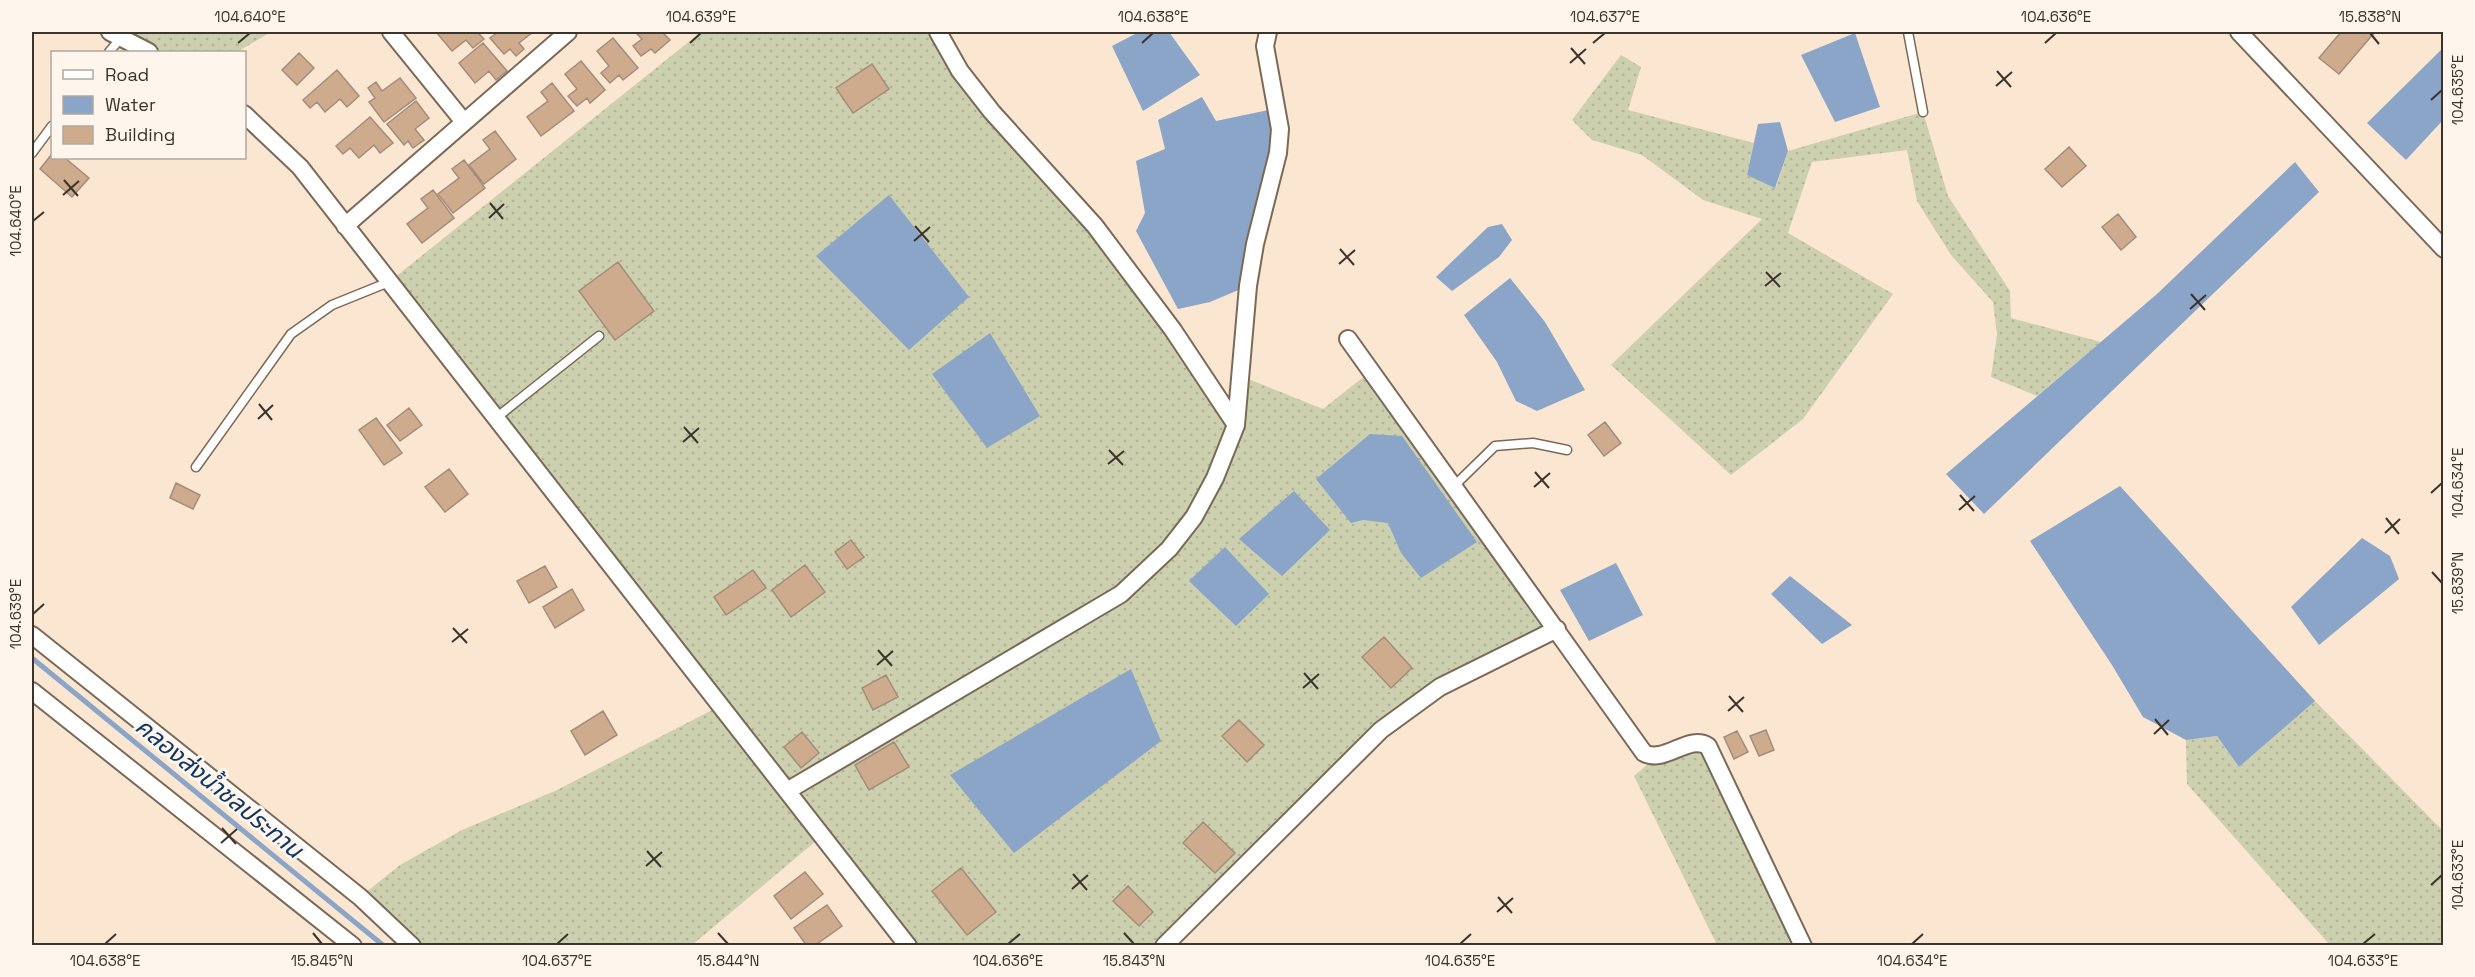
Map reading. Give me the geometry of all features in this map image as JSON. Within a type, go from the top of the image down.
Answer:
[{"type":"street","points":[[391,32],[464,122]]},
{"type":"street","points":[[938,32],[960,71],[992,112],[1095,226],[1173,330],[1236,424]]},
{"type":"street","points":[[787,791],[1121,594],[1169,549],[1194,517],[1215,478],[1236,424],[1253,254],[1278,153],[1278,108],[1265,46],[1268,32]]},
{"type":"street","points":[[2239,32],[2444,249]]},
{"type":"street","points":[[345,226],[564,33]]},
{"type":"street","points":[[115,35],[147,51]]},
{"type":"street","points":[[246,116],[300,167],[908,945]]},
{"type":"street","points":[[1348,339],[1644,753],[1657,756],[1697,743],[1708,746],[1803,945]]},
{"type":"street","points":[[1164,945],[1381,730],[1440,687],[1557,629]]},
{"type":"street","points":[[32,635],[360,897],[412,945]]},
{"type":"street","points":[[32,691],[353,945]]},
{"type":"lane","points":[[1908,32],[1923,112]]},
{"type":"lane","points":[[109,51],[115,35]]},
{"type":"lane","points":[[32,153],[51,127]]},
{"type":"lane","points":[[196,467],[291,334],[332,305],[389,282]]},
{"type":"lane","points":[[495,419],[599,336]]},
{"type":"lane","points":[[1454,486],[1495,446],[1533,443],[1567,450]]},
{"type":"green space","points":[[110,32],[271,32],[239,51],[147,51]]},
{"type":"green space","points":[[701,32],[938,32],[1095,226],[1236,424],[1241,376],[1323,409],[1371,371],[1557,629],[1411,707],[1164,945],[908,945],[822,836],[692,945],[412,945],[360,897],[400,865],[462,830],[555,791],[720,706],[389,282]]},
{"type":"green space","points":[[1621,55],[1641,67],[1628,110],[1754,143],[1747,175],[1776,187],[1788,151],[1923,112],[1948,196],[2010,291],[2011,318],[2101,342],[2037,396],[1991,377],[1997,335],[1993,302],[1951,255],[1917,201],[1907,150],[1812,162],[1788,233],[1893,294],[1803,419],[1731,475],[1611,365],[1762,219],[1703,200],[1642,155],[1592,140],[1572,120]]},
{"type":"green space","points":[[2315,701],[2443,831],[2443,945],[2330,945],[2187,784],[2186,740],[2217,736],[2239,767]]},
{"type":"green space","points":[[1704,743],[1803,945],[1717,945],[1634,776],[1657,756]]},
{"type":"water","points":[[1139,32],[1169,32],[1200,75],[1143,111],[1112,46]]},
{"type":"water","points":[[1855,33],[1880,107],[1835,122],[1801,55]]},
{"type":"water","points":[[2443,48],[2443,120],[2406,160],[2367,123]]},
{"type":"water","points":[[1202,97],[1216,121],[1278,108],[1248,286],[1210,302],[1178,309],[1136,231],[1145,213],[1136,161],[1165,149],[1158,120]]},
{"type":"water","points":[[1780,122],[1788,151],[1775,188],[1747,175],[1758,124]]},
{"type":"water","points":[[2295,162],[2319,192],[1984,514],[1946,474],[2157,294]]},
{"type":"water","points":[[889,195],[969,297],[909,350],[816,256]]},
{"type":"water","points":[[1502,224],[1512,240],[1499,257],[1452,291],[1436,277],[1488,227]]},
{"type":"water","points":[[1510,278],[1545,322],[1585,390],[1537,411],[1516,401],[1497,362],[1464,315]]},
{"type":"water","points":[[990,333],[1040,416],[987,448],[932,374]]},
{"type":"water","points":[[1370,434],[1402,436],[1477,542],[1421,578],[1401,553],[1388,523],[1363,520],[1351,523],[1316,479]]},
{"type":"water","points":[[2120,486],[2315,701],[2239,767],[2217,736],[2186,740],[2143,717],[2112,665],[2030,541]]},
{"type":"water","points":[[1294,491],[1330,530],[1282,576],[1239,539]]},
{"type":"water","points":[[2362,538],[2390,556],[2399,579],[2319,645],[2291,607]]},
{"type":"water","points":[[1225,547],[1269,594],[1236,626],[1189,581]]},
{"type":"water","points":[[1616,563],[1643,615],[1589,641],[1560,590]]},
{"type":"water","points":[[1790,576],[1852,625],[1822,644],[1771,594]]},
{"type":"water","points":[[1131,669],[1161,741],[1014,853],[950,775]]},
{"type":"building","points":[[436,32],[477,32],[484,39],[473,48],[466,40],[452,51]]},
{"type":"building","points":[[498,32],[533,32],[519,43],[524,49],[516,56],[510,49],[504,54],[490,38]]},
{"type":"building","points":[[635,32],[662,32],[670,40],[655,53],[651,49],[641,56],[633,46],[642,39]]},
{"type":"building","points":[[2341,32],[2375,32],[2339,74],[2319,58]]},
{"type":"building","points":[[613,38],[638,68],[623,80],[619,75],[610,83],[601,73],[609,66],[597,51]]},
{"type":"building","points":[[483,43],[507,71],[496,80],[489,71],[475,83],[459,63]]},
{"type":"building","points":[[299,53],[314,68],[297,85],[282,70]]},
{"type":"building","points":[[581,61],[605,90],[590,103],[587,98],[577,106],[568,96],[577,89],[565,74]]},
{"type":"building","points":[[872,64],[889,89],[853,113],[836,88]]},
{"type":"building","points":[[337,70],[359,96],[347,107],[340,99],[325,112],[317,102],[310,108],[303,100]]},
{"type":"building","points":[[400,78],[416,98],[384,122],[369,102],[375,98],[368,88],[376,82],[382,91]]},
{"type":"building","points":[[552,83],[574,111],[541,136],[527,117],[548,101],[541,92]]},
{"type":"building","points":[[416,101],[429,118],[415,129],[424,140],[413,148],[408,141],[404,145],[387,124]]},
{"type":"building","points":[[370,117],[393,143],[380,153],[374,145],[359,158],[350,148],[343,154],[336,146]]},
{"type":"building","points":[[495,131],[516,159],[484,184],[469,165],[490,149],[483,140]]},
{"type":"building","points":[[2069,147],[2086,166],[2062,187],[2045,169]]},
{"type":"building","points":[[51,155],[51,159],[66,159],[89,178],[72,197],[40,169]]},
{"type":"building","points":[[464,160],[485,188],[453,213],[438,194],[459,178],[452,169]]},
{"type":"building","points":[[433,190],[454,218],[422,243],[407,224],[428,208],[421,199]]},
{"type":"building","points":[[2118,214],[2136,237],[2121,250],[2102,227]]},
{"type":"building","points":[[618,262],[654,311],[615,340],[579,291]]},
{"type":"building","points":[[409,408],[422,425],[400,441],[387,425]]},
{"type":"building","points":[[376,418],[402,453],[384,465],[359,430]]},
{"type":"building","points":[[1605,422],[1621,443],[1604,456],[1588,435]]},
{"type":"building","points":[[449,469],[468,494],[445,512],[425,487]]},
{"type":"building","points":[[176,483],[200,495],[193,509],[170,498]]},
{"type":"building","points":[[851,540],[864,557],[847,569],[835,552]]},
{"type":"building","points":[[805,565],[825,592],[791,617],[772,590]]},
{"type":"building","points":[[545,566],[557,587],[529,603],[517,581]]},
{"type":"building","points":[[753,570],[766,588],[726,615],[714,597]]},
{"type":"building","points":[[572,589],[584,610],[555,628],[543,607]]},
{"type":"building","points":[[1384,637],[1412,668],[1391,688],[1362,657]]},
{"type":"building","points":[[886,675],[898,697],[873,710],[862,688]]},
{"type":"building","points":[[603,711],[617,735],[585,755],[571,731]]},
{"type":"building","points":[[1239,720],[1264,745],[1247,762],[1222,736]]},
{"type":"building","points":[[1766,730],[1774,750],[1759,756],[1750,736]]},
{"type":"building","points":[[1737,731],[1748,752],[1734,759],[1724,737]]},
{"type":"building","points":[[802,732],[819,753],[801,768],[784,747]]},
{"type":"building","points":[[894,742],[909,767],[869,790],[855,765]]},
{"type":"building","points":[[1203,822],[1235,853],[1215,873],[1183,843]]},
{"type":"building","points":[[961,868],[996,912],[967,935],[932,891]]},
{"type":"building","points":[[805,872],[823,894],[791,919],[774,896]]},
{"type":"building","points":[[1128,886],[1153,912],[1139,926],[1113,901]]},
{"type":"building","points":[[827,905],[842,926],[814,946],[807,946],[794,928]]},
{"type":"waterway","name":"คลองส่งน้ำชลประทาน","points":[[32,658],[384,946]]}]
